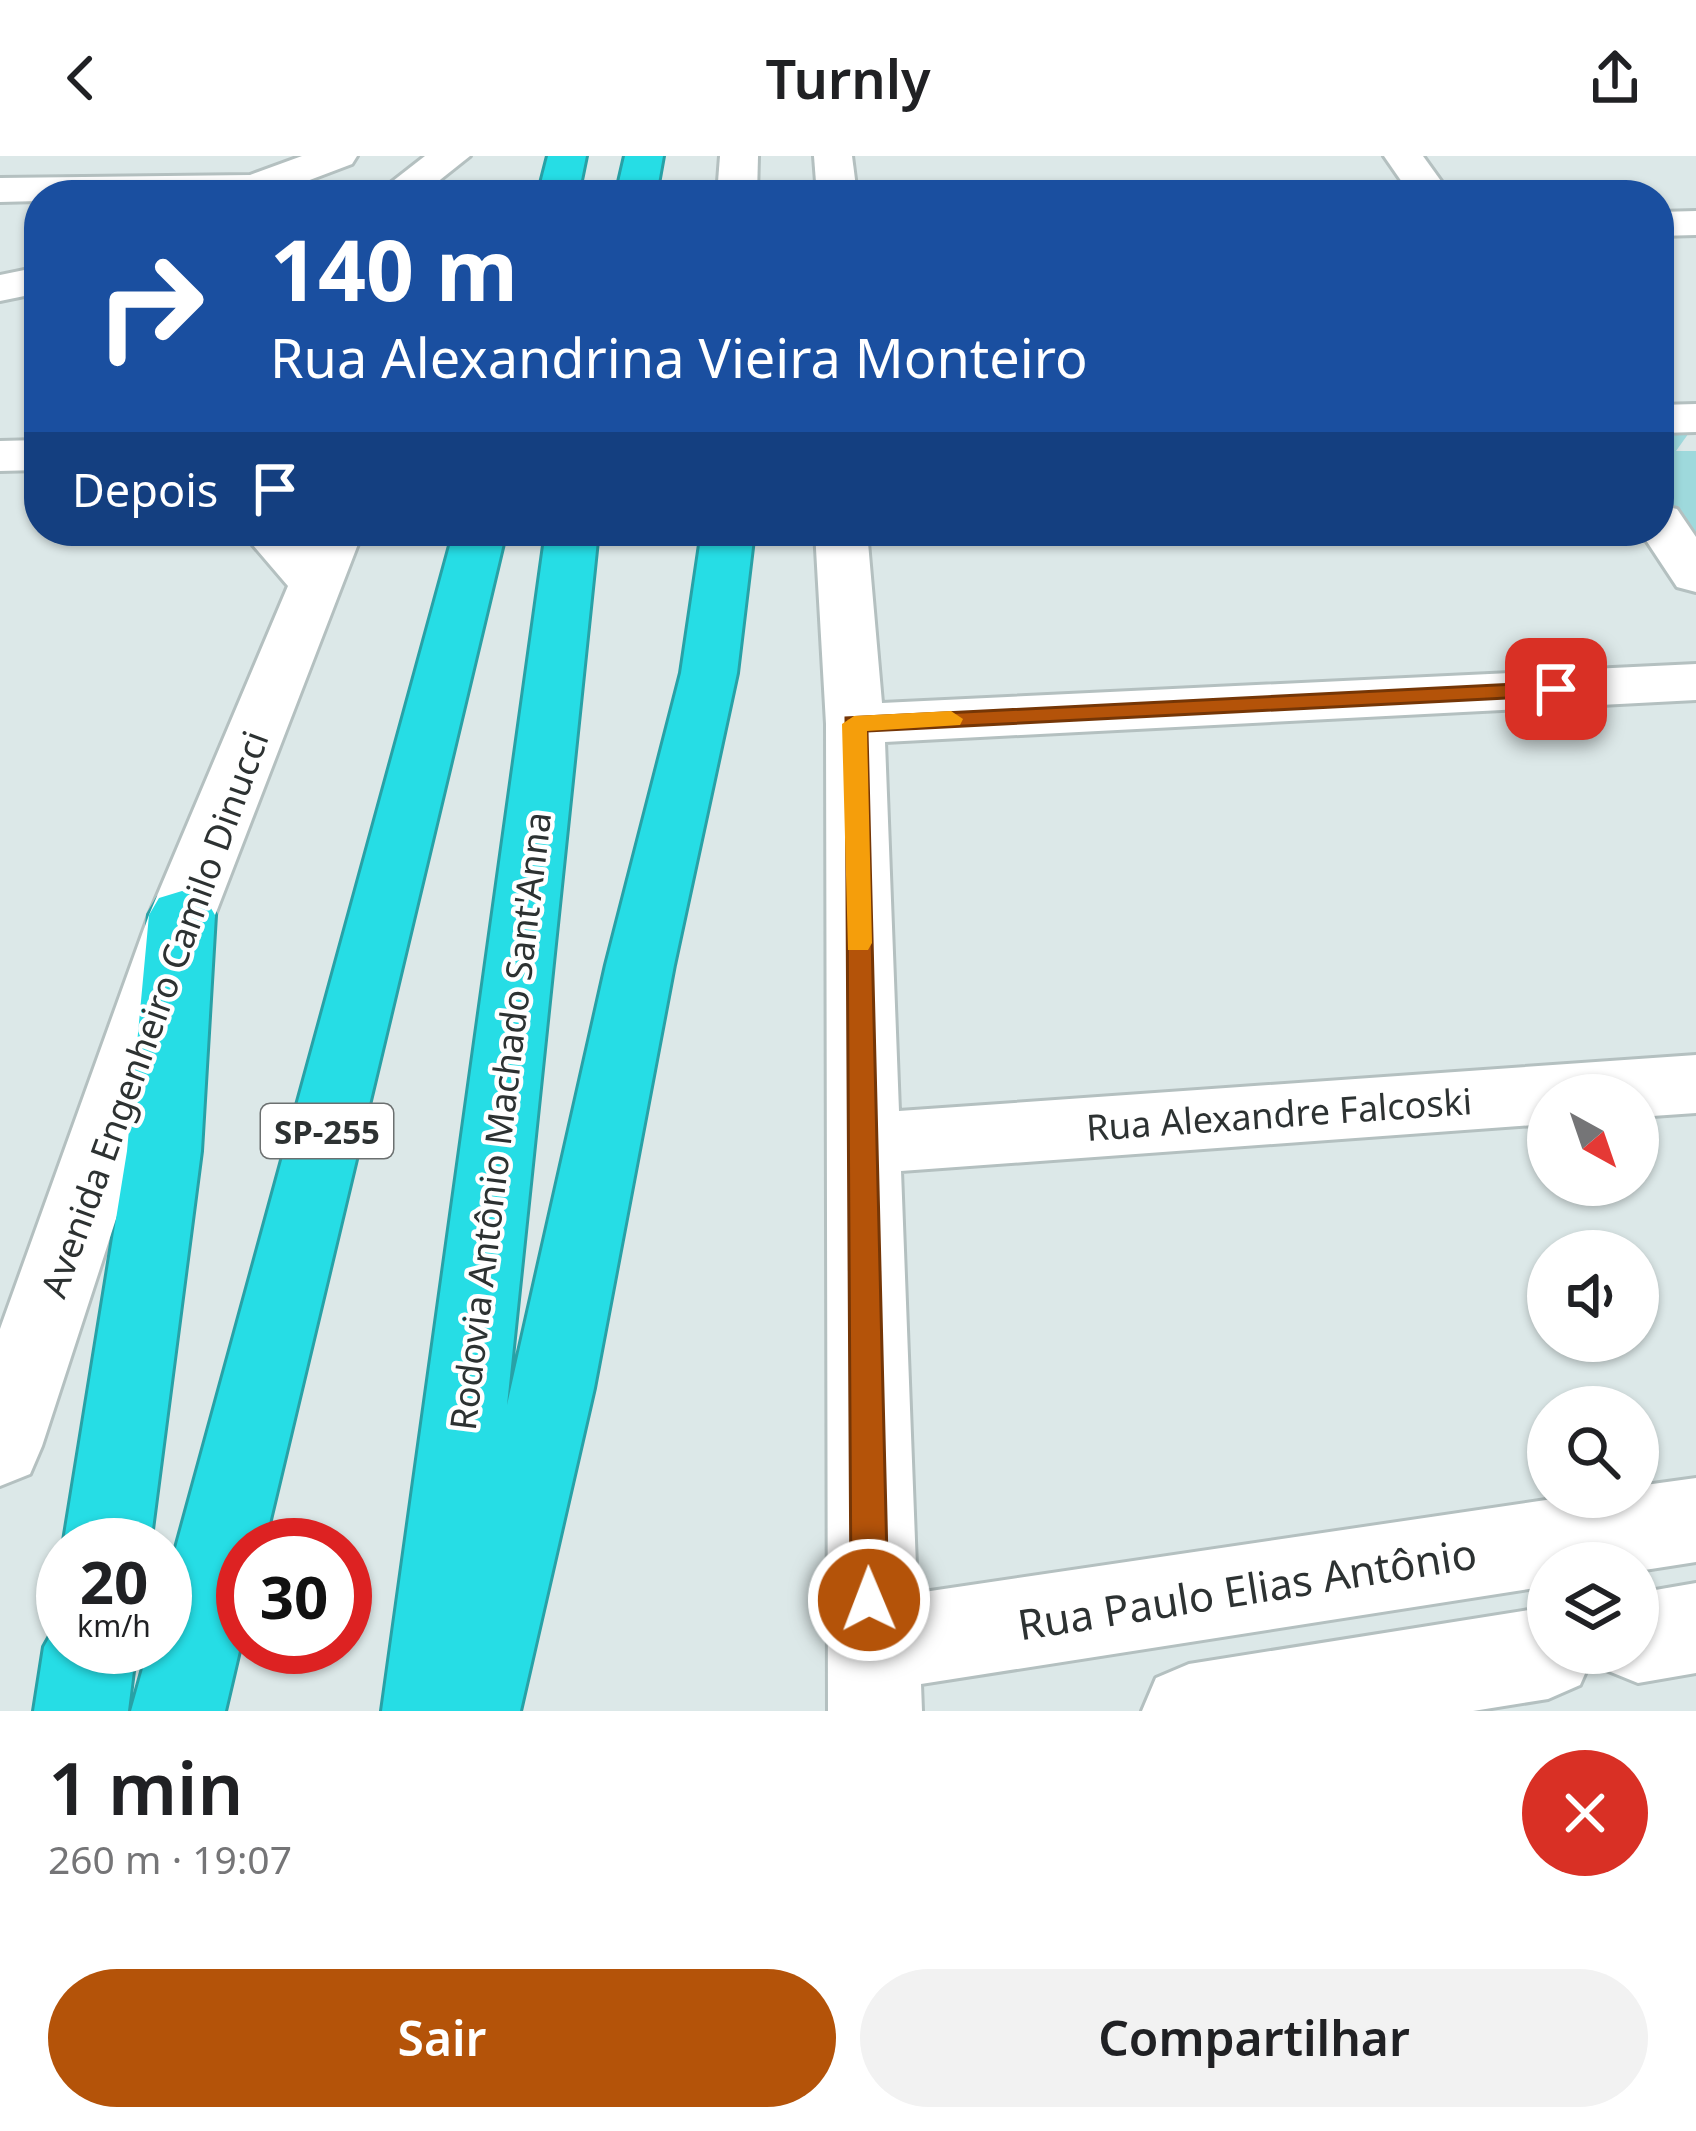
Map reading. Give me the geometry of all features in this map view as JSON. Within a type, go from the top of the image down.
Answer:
[{"type":"highway","name":"SP-255","points":[[178,1711],[477,546]]},
{"type":"highway","name":"Rodovia Antônio Machado Sant'Anna","points":[[429,1711],[570,546]]},
{"type":"highway","points":[[473,1711],[554,1388],[640,965],[709,673],[726,546]]},
{"type":"highway","points":[[110,1518],[164,1151],[182,916]]},
{"type":"highway","points":[[81,1711],[87,1674]]},
{"type":"street","points":[[274,180],[338,156]]},
{"type":"street","points":[[417,180],[451,156]]},
{"type":"street","points":[[1674,543],[1696,576]]},
{"type":"street","points":[[842,546],[854,724],[872,1678]]},
{"type":"street","name":"Avenida Engenheiro Camilo Dinucci","points":[[0,1446],[182,916],[326,558]]},
{"type":"street","points":[[854,724],[1696,682]]},
{"type":"street","name":"Rua Alexandre Falcoski","points":[[861,1144],[1696,1084]]},
{"type":"street","name":"Rua Paulo Elias Antônio","points":[[872,1678],[1696,1520]]},
{"type":"street","points":[[1659,1634],[1696,1628]]},
{"type":"street","points":[[1189,1711],[1527,1655]]},
{"type":"shaded area","points":[[1691,430],[1676,451],[1696,451],[1696,539],[1674,507],[1674,431]]},
{"type":"slow traffic","points":[[858,943],[854,724],[951,719]]},
{"type":"route","points":[[869,1600],[854,724],[1556,689]]}]
